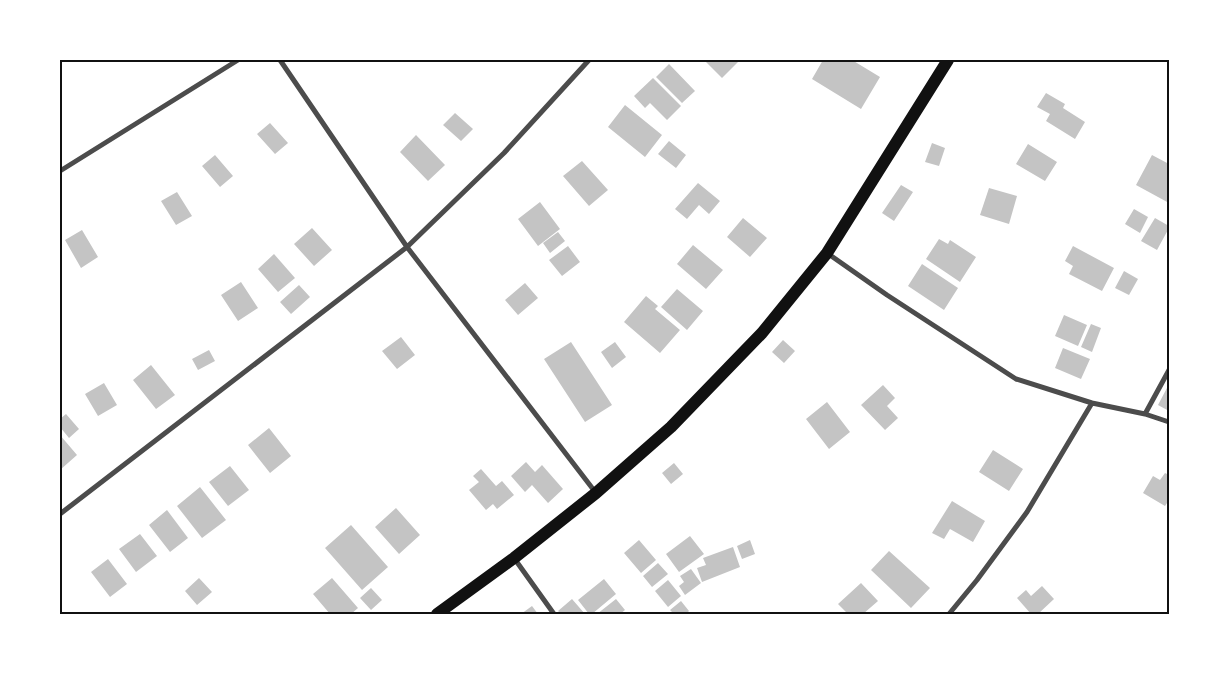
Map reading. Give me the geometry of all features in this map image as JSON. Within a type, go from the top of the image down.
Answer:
[{"type":"main road","points":[[436,614],[514,558],[596,494],[671,427],[762,333],[827,253],[948,60]]},
{"type":"street","points":[[60,171],[238,60]]},
{"type":"street","points":[[280,60],[408,247],[596,494]]},
{"type":"street","points":[[60,514],[408,247],[504,154],[589,60]]},
{"type":"street","points":[[827,253],[887,295],[1016,379],[1092,403],[1145,414],[1169,422]]},
{"type":"street","points":[[1145,414],[1169,370]]},
{"type":"street","points":[[949,614],[977,580],[1027,512],[1092,403]]},
{"type":"street","points":[[514,558],[554,614]]},
{"type":"building","points":[[704,60],[738,60],[739,61],[722,78]]},
{"type":"building","points":[[823,60],[852,60],[880,77],[861,109],[812,79]]},
{"type":"building","points":[[669,64],[695,91],[682,103],[656,77]]},
{"type":"building","points":[[653,78],[681,106],[667,120],[650,103],[645,108],[634,96]]},
{"type":"building","points":[[1046,93],[1065,104],[1063,108],[1085,122],[1075,139],[1046,121],[1050,114],[1037,107]]},
{"type":"building","points":[[625,105],[662,135],[645,157],[608,127]]},
{"type":"building","points":[[455,113],[473,129],[461,141],[443,125]]},
{"type":"building","points":[[270,123],[288,143],[275,154],[257,134]]},
{"type":"building","points":[[416,135],[445,165],[428,181],[400,152]]},
{"type":"building","points":[[669,141],[686,155],[676,168],[658,154]]},
{"type":"building","points":[[932,143],[945,148],[939,166],[925,162]]},
{"type":"building","points":[[1028,144],[1057,162],[1045,181],[1016,164]]},
{"type":"building","points":[[215,155],[233,176],[220,187],[202,166]]},
{"type":"building","points":[[1152,155],[1169,164],[1169,203],[1136,185]]},
{"type":"building","points":[[582,161],[608,190],[589,206],[563,176]]},
{"type":"building","points":[[698,183],[720,201],[709,214],[699,205],[687,219],[675,209]]},
{"type":"building","points":[[901,185],[913,192],[894,221],[882,213]]},
{"type":"building","points":[[989,188],[1017,196],[1009,224],[980,215]]},
{"type":"building","points":[[177,192],[192,216],[176,225],[161,201]]},
{"type":"building","points":[[540,202],[560,229],[538,246],[518,219]]},
{"type":"building","points":[[1134,209],[1148,217],[1140,233],[1125,224]]},
{"type":"building","points":[[743,218],[767,238],[750,257],[727,237]]},
{"type":"building","points":[[1155,218],[1169,226],[1157,250],[1141,241]]},
{"type":"building","points":[[312,228],[332,250],[314,266],[294,244]]},
{"type":"building","points":[[82,230],[98,257],[81,268],[65,240]]},
{"type":"building","points":[[558,232],[565,241],[550,253],[543,243]]},
{"type":"building","points":[[939,239],[948,244],[950,240],[976,257],[960,282],[926,259]]},
{"type":"building","points":[[693,245],[723,270],[706,289],[677,264]]},
{"type":"building","points":[[568,246],[580,262],[562,276],[549,260]]},
{"type":"building","points":[[1073,246],[1114,268],[1102,291],[1069,274],[1073,266],[1065,261]]},
{"type":"building","points":[[274,254],[295,278],[278,292],[258,269]]},
{"type":"building","points":[[922,264],[958,288],[944,310],[908,286]]},
{"type":"building","points":[[1124,271],[1138,279],[1129,295],[1115,288]]},
{"type":"building","points":[[241,282],[258,308],[238,321],[221,295]]},
{"type":"building","points":[[525,283],[538,298],[518,315],[505,300]]},
{"type":"building","points":[[299,285],[310,297],[291,314],[280,302]]},
{"type":"building","points":[[677,289],[703,311],[687,330],[661,307]]},
{"type":"building","points":[[646,296],[658,306],[655,309],[680,330],[660,353],[624,322]]},
{"type":"building","points":[[1064,315],[1087,325],[1078,346],[1055,336]]},
{"type":"building","points":[[1091,324],[1101,328],[1092,352],[1081,347]]},
{"type":"building","points":[[401,337],[415,355],[397,369],[382,351]]},
{"type":"building","points":[[783,340],[795,351],[784,363],[772,352]]},
{"type":"building","points":[[571,342],[612,405],[585,422],[544,359]]},
{"type":"building","points":[[615,342],[626,357],[612,368],[601,352]]},
{"type":"building","points":[[1063,348],[1090,359],[1081,379],[1055,368]]},
{"type":"building","points":[[209,350],[215,361],[198,370],[192,359]]},
{"type":"building","points":[[151,365],[175,395],[156,409],[133,380]]},
{"type":"building","points":[[104,383],[117,405],[98,416],[85,394]]},
{"type":"building","points":[[883,385],[895,398],[887,406],[898,418],[885,430],[861,405]]},
{"type":"building","points":[[1169,387],[1169,411],[1158,405]]},
{"type":"building","points":[[827,402],[850,432],[829,449],[806,419]]},
{"type":"building","points":[[66,414],[79,429],[69,438],[60,427],[60,419]]},
{"type":"building","points":[[269,428],[291,456],[270,473],[248,445]]},
{"type":"building","points":[[60,435],[77,455],[60,470]]},
{"type":"building","points":[[993,450],[1023,469],[1009,491],[979,472]]},
{"type":"building","points":[[526,462],[535,472],[542,465],[563,489],[548,503],[532,485],[525,492],[511,476]]},
{"type":"building","points":[[674,463],[683,474],[671,484],[662,473]]},
{"type":"building","points":[[230,466],[249,490],[228,506],[209,482]]},
{"type":"building","points":[[481,469],[496,486],[502,481],[514,495],[497,509],[493,504],[486,510],[469,490],[479,482],[473,476]]},
{"type":"building","points":[[1165,473],[1169,475],[1169,500],[1165,506],[1143,493],[1153,476],[1160,480]]},
{"type":"building","points":[[200,487],[226,520],[202,538],[177,506]]},
{"type":"building","points":[[952,501],[985,521],[973,542],[950,529],[944,539],[932,533]]},
{"type":"building","points":[[396,508],[420,535],[399,554],[375,527]]},
{"type":"building","points":[[167,510],[188,538],[170,552],[149,525]]},
{"type":"building","points":[[351,525],[388,567],[362,590],[325,548]]},
{"type":"building","points":[[140,534],[157,556],[136,572],[119,549]]},
{"type":"building","points":[[690,536],[704,554],[679,572],[666,554]]},
{"type":"building","points":[[639,540],[656,560],[641,573],[624,553]]},
{"type":"building","points":[[750,540],[755,554],[742,559],[737,546]]},
{"type":"building","points":[[733,547],[740,567],[702,582],[697,568],[706,565],[703,558]]},
{"type":"building","points":[[889,551],[930,588],[911,608],[871,570]]},
{"type":"building","points":[[108,559],[127,584],[110,597],[91,572]]},
{"type":"building","points":[[658,563],[668,574],[652,587],[643,576]]},
{"type":"building","points":[[691,569],[701,583],[685,595],[679,586],[684,582],[680,576]]},
{"type":"building","points":[[199,578],[212,592],[197,605],[185,591]]},
{"type":"building","points":[[332,578],[358,608],[351,614],[330,614],[313,594]]},
{"type":"building","points":[[604,579],[616,594],[592,614],[589,614],[578,600]]},
{"type":"building","points":[[668,580],[681,596],[668,607],[655,591]]},
{"type":"building","points":[[861,583],[878,601],[863,614],[848,614],[838,604]]},
{"type":"building","points":[[1042,586],[1054,599],[1038,614],[1031,614],[1017,598],[1026,590],[1031,596]]},
{"type":"building","points":[[371,588],[382,600],[371,610],[360,598]]},
{"type":"building","points":[[572,599],[585,614],[561,614],[558,611]]},
{"type":"building","points":[[616,599],[625,610],[620,614],[597,614]]},
{"type":"building","points":[[681,601],[689,611],[686,614],[674,614],[670,610]]},
{"type":"building","points":[[532,606],[538,614],[521,614]]}]
